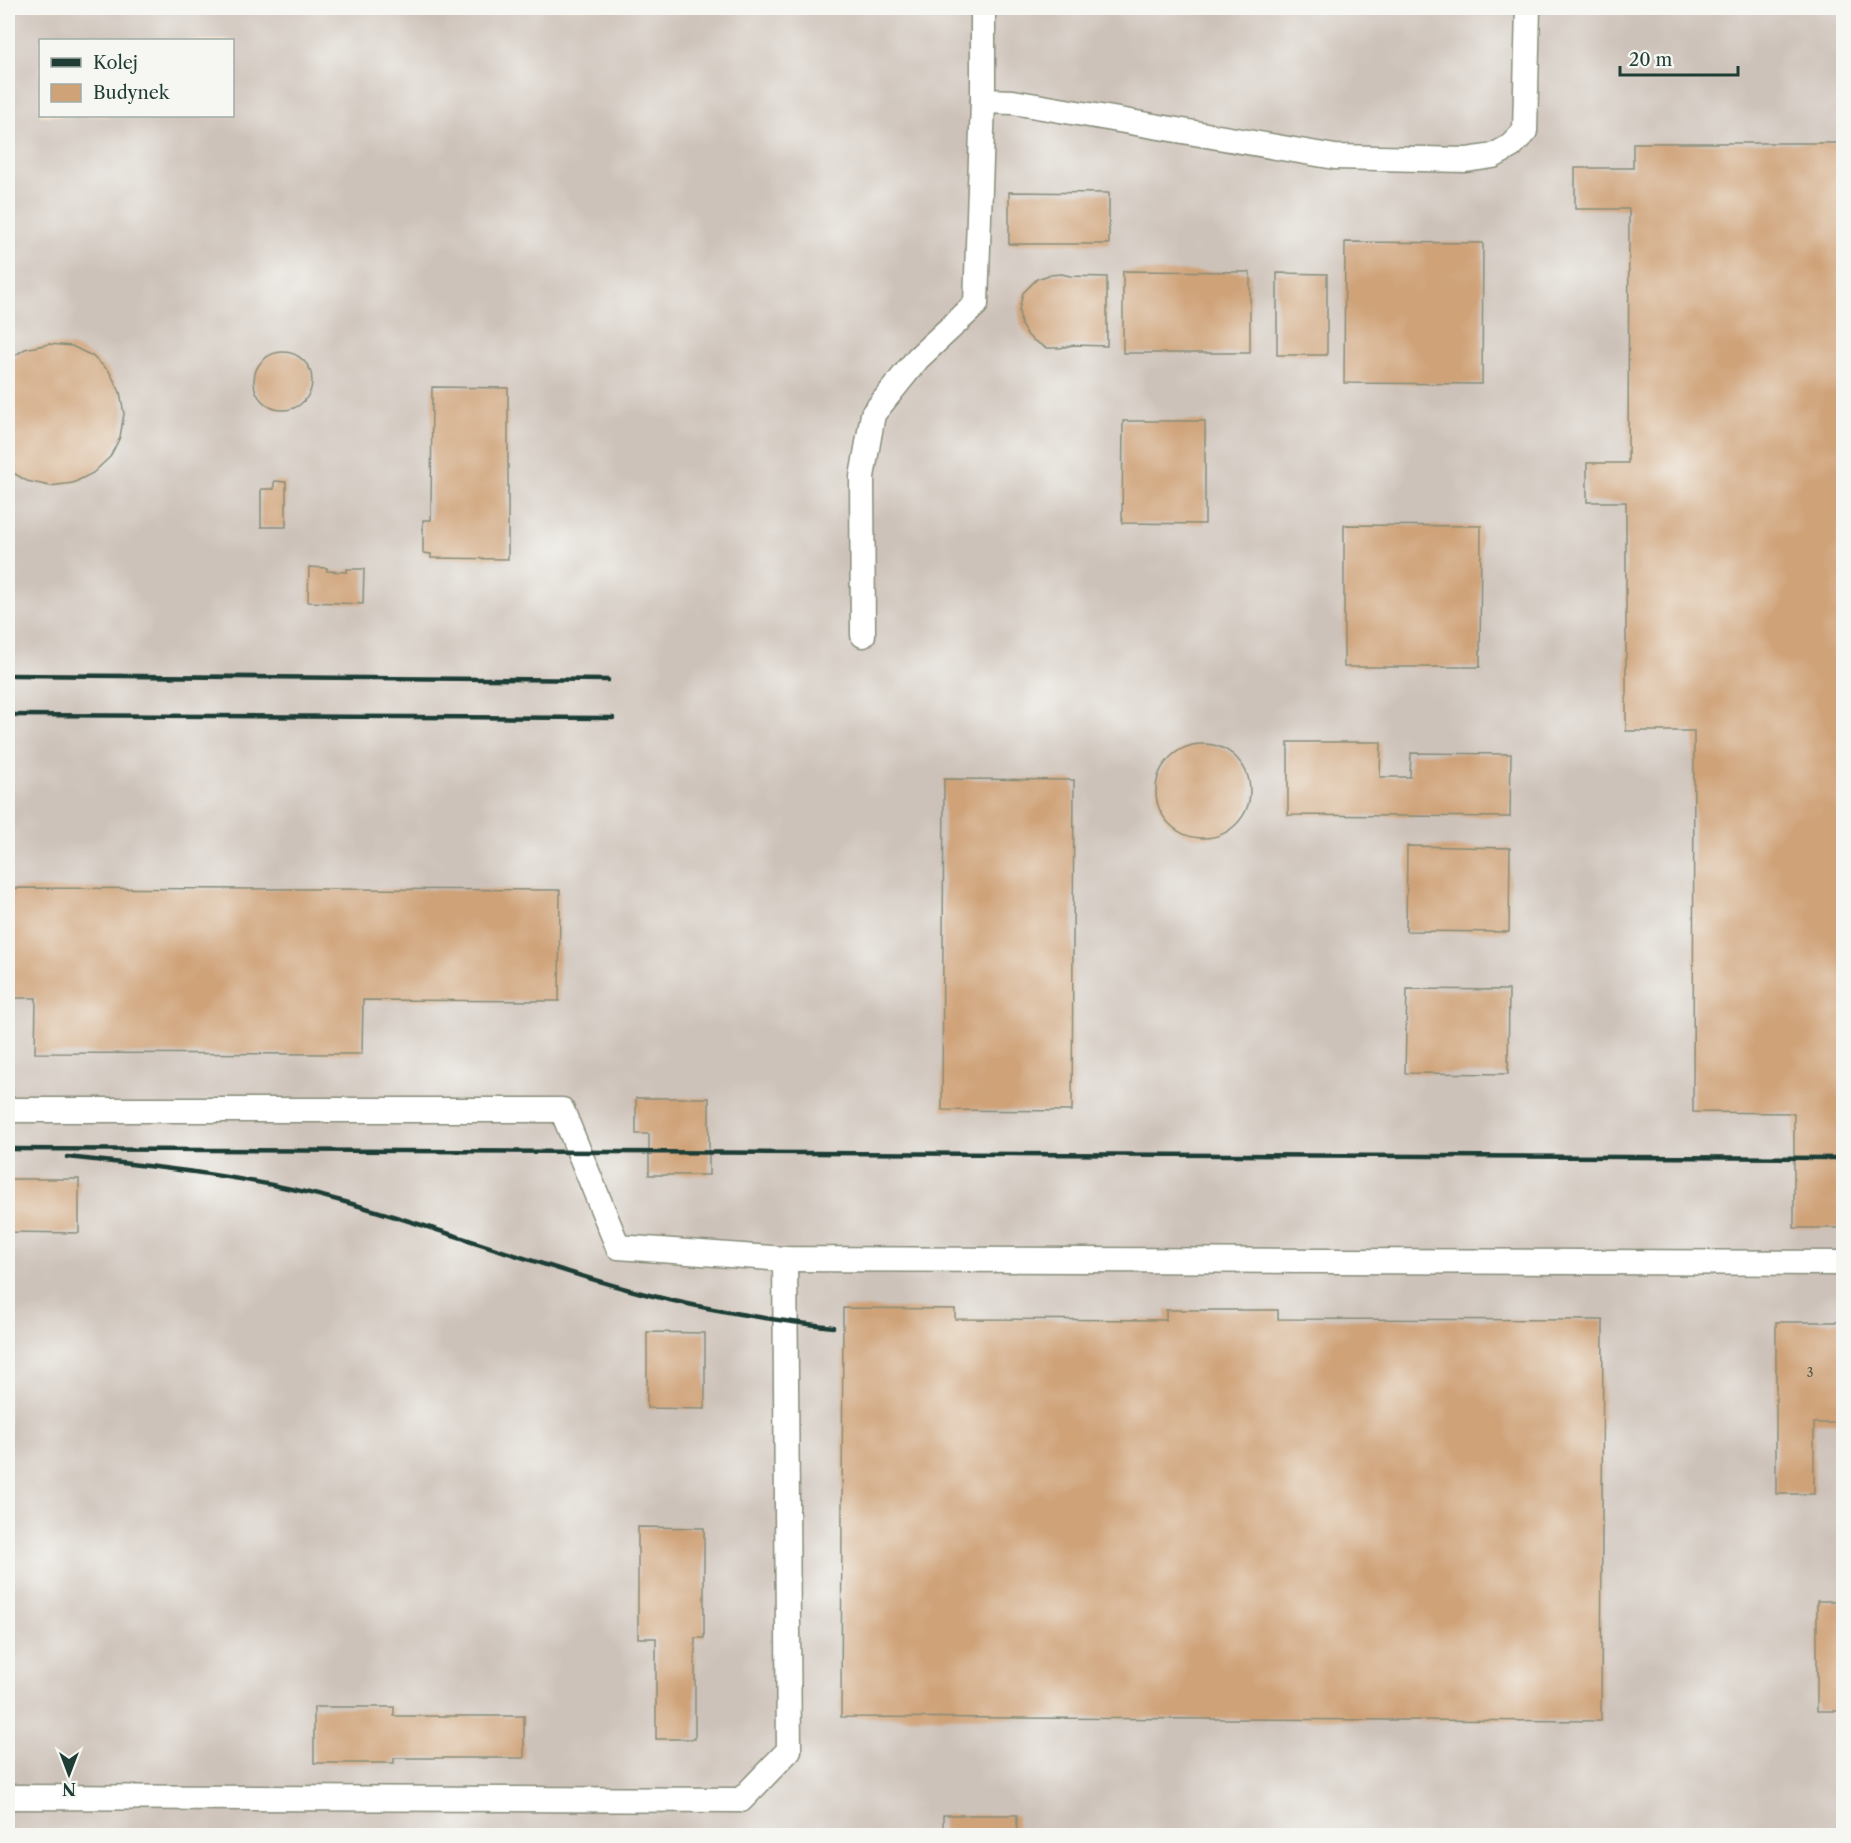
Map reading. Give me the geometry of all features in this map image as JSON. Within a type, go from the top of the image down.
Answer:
[{"type":"lane","points":[[862,635],[862,477],[873,414],[918,358],[976,304],[984,8]]},
{"type":"lane","points":[[983,101],[1013,102],[1335,157],[1466,160],[1493,156],[1511,146],[1525,131],[1528,8]]},
{"type":"lane","points":[[8,1110],[562,1110],[618,1247],[785,1259],[1844,1263]]},
{"type":"lane","points":[[8,1797],[741,1800],[789,1750],[785,1259]]},
{"type":"shaded area","points":[[8,8],[1843,8],[1843,1835],[8,1835]]},
{"type":"building","points":[[1633,143],[1844,143],[1844,1228],[1794,1228],[1794,1113],[1693,1112],[1694,731],[1626,731],[1626,502],[1587,502],[1587,463],[1628,463],[1629,209],[1575,209],[1575,168],[1633,168]]},
{"type":"building","points":[[1009,192],[1109,193],[1109,244],[1009,244]]},
{"type":"building","points":[[1345,242],[1483,243],[1482,384],[1344,383]]},
{"type":"building","points":[[1123,271],[1250,272],[1250,353],[1123,353]]},
{"type":"building","points":[[1277,273],[1327,274],[1327,355],[1277,355]]},
{"type":"building","points":[[1062,274],[1107,277],[1107,346],[1073,345],[1046,348],[1031,339],[1021,325],[1019,310],[1023,293],[1037,279]]},
{"type":"building","points":[[49,344],[72,346],[92,356],[109,371],[120,392],[124,414],[120,437],[110,457],[93,473],[73,483],[50,486],[27,481],[8,470],[8,360],[25,349]]},
{"type":"building","points":[[283,352],[294,354],[307,365],[312,381],[310,392],[299,405],[283,410],[272,408],[259,397],[254,381],[256,370],[267,357]]},
{"type":"building","points":[[432,387],[508,388],[508,559],[431,558],[431,554],[423,553],[423,520],[431,520]]},
{"type":"building","points":[[1123,421],[1205,421],[1205,524],[1122,523]]},
{"type":"building","points":[[274,481],[286,482],[286,527],[261,527],[261,489],[274,489]]},
{"type":"building","points":[[1344,525],[1481,526],[1480,667],[1344,667]]},
{"type":"building","points":[[309,567],[347,572],[347,569],[364,569],[363,604],[308,602]]},
{"type":"building","points":[[1288,742],[1381,742],[1380,777],[1410,777],[1411,753],[1511,754],[1510,817],[1288,815]]},
{"type":"building","points":[[1203,744],[1221,747],[1237,757],[1247,773],[1250,791],[1247,809],[1237,825],[1221,835],[1203,838],[1185,835],[1169,825],[1159,809],[1156,791],[1159,773],[1169,757],[1185,747]]},
{"type":"building","points":[[944,779],[1074,780],[1072,1111],[942,1110]]},
{"type":"building","points":[[1407,846],[1510,848],[1509,932],[1406,931]]},
{"type":"building","points":[[8,888],[560,890],[559,1001],[363,1000],[362,1054],[35,1053],[36,998],[8,998]]},
{"type":"building","points":[[1407,989],[1509,990],[1508,1074],[1405,1073]]},
{"type":"building","points":[[636,1098],[709,1098],[709,1175],[649,1175],[649,1134],[636,1134]]},
{"type":"building","points":[[8,1179],[79,1179],[79,1233],[8,1232]]},
{"type":"building","points":[[843,1308],[955,1309],[955,1319],[1166,1320],[1166,1310],[1278,1310],[1278,1319],[1603,1320],[1601,1721],[841,1717]]},
{"type":"building","points":[[1776,1322],[1844,1322],[1844,1423],[1814,1423],[1814,1494],[1776,1494]]},
{"type":"building","points":[[647,1332],[705,1333],[705,1409],[647,1408]]},
{"type":"building","points":[[638,1527],[704,1528],[704,1638],[695,1638],[695,1739],[656,1739],[656,1638],[638,1638]]},
{"type":"building","points":[[1817,1601],[1844,1601],[1844,1711],[1817,1711]]},
{"type":"building","points":[[314,1707],[394,1707],[394,1716],[524,1716],[524,1758],[394,1758],[394,1763],[314,1763]]},
{"type":"building","points":[[943,1815],[1017,1815],[1017,1836],[943,1836]]},
{"type":"railway","points":[[8,675],[608,680]]},
{"type":"railway","points":[[8,715],[613,718]]},
{"type":"railway","points":[[8,1149],[1844,1158]]},
{"type":"railway","points":[[67,1157],[207,1174],[311,1193],[645,1294],[739,1314],[833,1327]]}]
